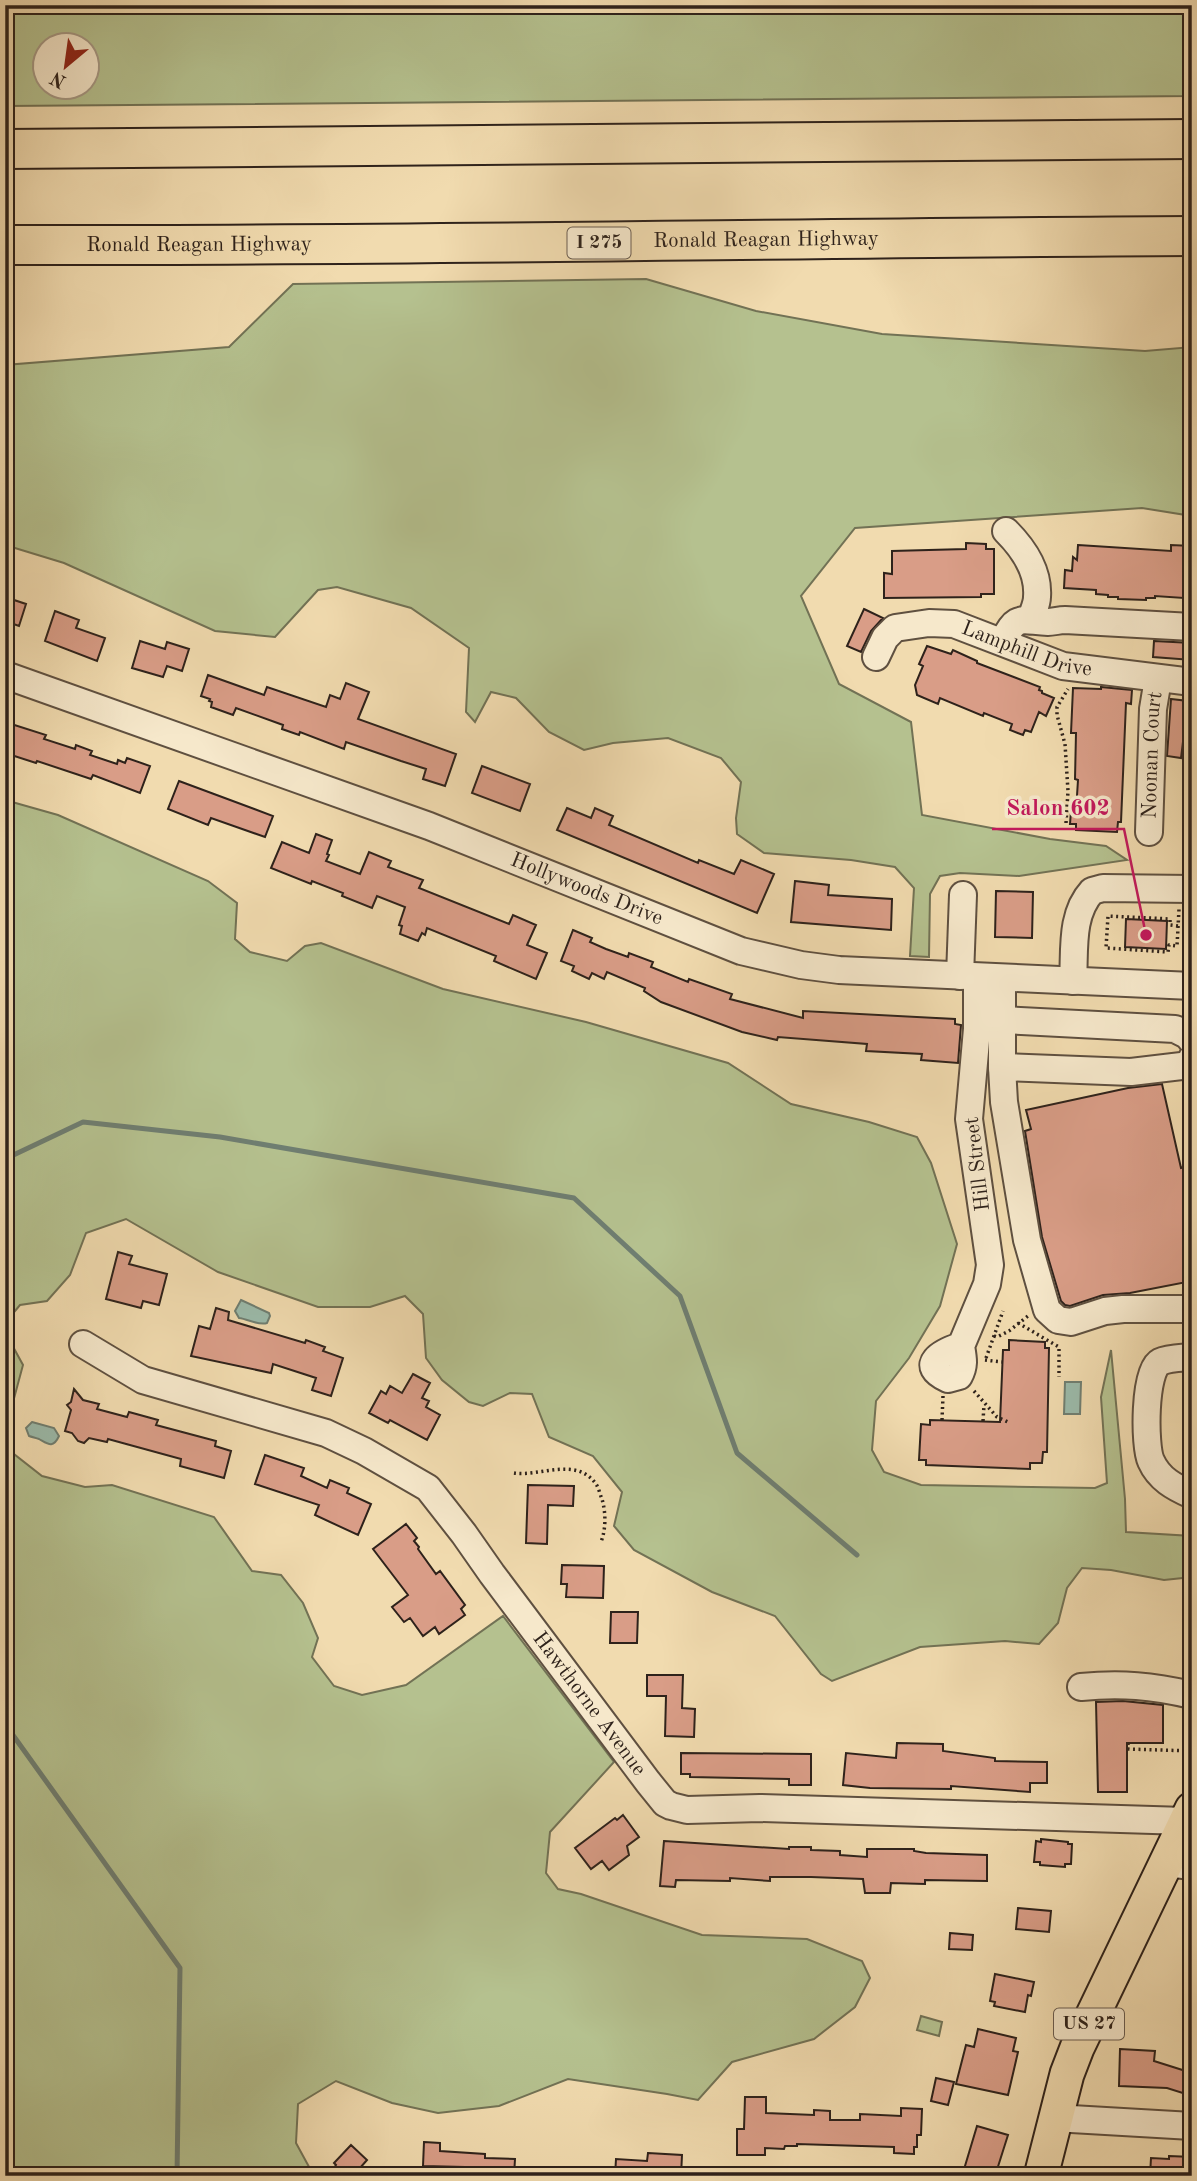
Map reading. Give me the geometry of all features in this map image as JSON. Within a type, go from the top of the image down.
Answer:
[{"type":"highway","points":[[5,149],[1192,139]]},
{"type":"highway","name":"Ronald Reagan Highway","points":[[5,245],[607,243],[882,237],[1192,236]]},
{"type":"main road","name":"US 27","points":[[1041,2176],[1054,2118],[1077,2048],[1179,1864],[1188,1815]]},
{"type":"street","points":[[1006,531],[1020,545],[1035,574],[1043,641],[1048,660]]},
{"type":"street","points":[[1003,642],[1010,626],[1020,620],[1192,627]]},
{"type":"street","name":"Lamphill Drive","points":[[876,657],[895,628],[929,623],[961,626],[1073,667],[1192,682]]},
{"type":"street","name":"Hollywoods Drive","points":[[5,675],[429,826],[741,951],[813,967],[1192,986]]},
{"type":"street","name":"Noonan Court","points":[[1149,832],[1153,709],[1158,679]]},
{"type":"street","points":[[1073,981],[1077,920],[1080,907],[1092,891],[1103,888],[1186,889]]},
{"type":"street","points":[[963,895],[980,977],[1003,1020],[1004,1102],[1027,1240],[1046,1310],[1058,1320],[1072,1322],[1105,1311],[1123,1309],[1192,1309]]},
{"type":"street","name":"Hill Street","points":[[965,1336],[987,1284],[990,1265],[969,1119],[980,977]]},
{"type":"street","points":[[1002,1068],[1131,1072],[1191,1059],[1187,1035],[1175,1029],[1003,1020]]},
{"type":"street","name":"Hawthorne Avenue","points":[[83,1344],[143,1380],[326,1433],[364,1451],[428,1488],[659,1797],[671,1806],[687,1810],[760,1808],[1188,1815]]},
{"type":"street","points":[[1192,1357],[1160,1362],[1153,1368],[1147,1396],[1150,1461],[1167,1483],[1192,1494]]},
{"type":"street","points":[[1081,1687],[1148,1686],[1192,1695]]},
{"type":"street","points":[[1054,2118],[1192,2126]]},
{"type":"path","points":[[1066,823],[1068,791],[1065,744],[1057,707],[1072,684]]},
{"type":"path","points":[[1178,926],[1170,925],[1170,919],[1108,916],[1106,948],[1168,952],[1169,945],[1177,946],[1178,926],[1186,889]]},
{"type":"path","points":[[965,1336],[997,1337],[1031,1314]]},
{"type":"path","points":[[1018,1323],[1059,1348],[1059,1377]]},
{"type":"path","points":[[985,1360],[1002,1362]]},
{"type":"path","points":[[968,1384],[997,1417],[1008,1422]]},
{"type":"path","points":[[942,1420],[943,1391]]},
{"type":"path","points":[[984,1402],[984,1421]]},
{"type":"path","points":[[514,1473],[527,1475],[563,1468],[582,1473],[596,1484],[604,1507],[605,1532],[601,1542]]},
{"type":"path","points":[[1128,1743],[1128,1749],[1192,1751]]},
{"type":"green space","points":[[5,5],[1192,5],[1192,96],[5,106]]},
{"type":"green space","points":[[646,279],[756,311],[882,334],[1145,351],[1192,347],[1192,516],[1142,508],[855,528],[801,596],[839,684],[911,722],[922,815],[1050,839],[1106,846],[1127,860],[1019,876],[960,873],[940,876],[930,894],[929,957],[910,956],[914,888],[895,867],[851,860],[764,853],[737,834],[736,818],[741,782],[721,758],[668,738],[613,743],[584,750],[549,732],[516,698],[491,692],[475,722],[466,712],[469,648],[411,608],[337,587],[318,590],[275,637],[215,631],[64,563],[5,545],[5,365],[229,347],[293,284]]},
{"type":"green space","points":[[5,800],[58,815],[208,881],[237,903],[235,939],[250,952],[287,961],[305,946],[321,943],[443,989],[586,1022],[728,1063],[791,1104],[869,1122],[917,1137],[931,1163],[957,1244],[940,1306],[909,1358],[876,1401],[872,1450],[884,1472],[921,1485],[1095,1488],[1107,1483],[1101,1397],[1111,1350],[1126,1532],[1192,1536],[1192,1577],[1164,1580],[1111,1570],[1082,1568],[1067,1588],[1058,1623],[1039,1644],[1005,1641],[920,1647],[832,1681],[821,1674],[775,1616],[712,1592],[634,1550],[614,1526],[622,1492],[593,1456],[549,1437],[532,1394],[510,1393],[483,1406],[469,1402],[442,1380],[426,1358],[423,1314],[405,1296],[370,1307],[318,1307],[218,1272],[126,1219],[86,1233],[70,1275],[47,1301],[20,1305],[5,1323]]},
{"type":"green space","points":[[5,1332],[23,1365],[5,1432]]},
{"type":"green space","points":[[5,1436],[14,1454],[42,1476],[85,1487],[112,1485],[214,1517],[252,1571],[281,1575],[303,1603],[318,1638],[312,1657],[334,1686],[362,1695],[406,1685],[503,1616],[614,1762],[550,1832],[546,1873],[558,1889],[581,1894],[702,1935],[807,1939],[862,1961],[870,1978],[855,2007],[814,2039],[732,2062],[698,2100],[568,2079],[499,2106],[438,2113],[392,2103],[336,2081],[298,2104],[296,2143],[314,2176],[5,2176]]},
{"type":"green space","points":[[921,2016],[942,2022],[939,2036],[917,2030]]},
{"type":"shaded area","points":[[241,1300],[269,1313],[267,1323],[239,1318],[235,1311]]},
{"type":"shaded area","points":[[1065,1382],[1081,1382],[1080,1414],[1064,1414]]},
{"type":"shaded area","points":[[32,1422],[54,1428],[59,1436],[55,1443],[50,1444],[29,1436],[26,1428]]},
{"type":"building","points":[[966,543],[986,544],[986,549],[994,549],[994,594],[981,594],[981,597],[884,598],[884,573],[892,574],[892,551],[966,549]]},
{"type":"building","points":[[1078,545],[1171,551],[1171,545],[1192,546],[1192,596],[1155,596],[1146,600],[1118,599],[1096,594],[1096,590],[1064,588],[1065,570],[1072,571],[1073,557],[1077,560]]},
{"type":"building","points":[[5,597],[26,604],[19,626],[5,621]]},
{"type":"building","points":[[864,609],[883,618],[871,631],[861,652],[847,646]]},
{"type":"building","points":[[55,611],[79,620],[76,628],[105,638],[97,661],[45,641]]},
{"type":"building","points":[[140,641],[165,649],[167,642],[189,649],[182,671],[167,666],[163,677],[132,668]]},
{"type":"building","points":[[1154,641],[1192,643],[1192,660],[1153,657]]},
{"type":"building","points":[[927,646],[951,654],[953,650],[977,663],[1040,687],[1042,693],[1054,698],[1046,716],[1039,712],[1031,732],[1025,730],[1023,735],[1010,730],[1012,724],[984,713],[983,716],[940,698],[938,704],[917,695],[915,685],[923,666],[919,664]]},
{"type":"building","points":[[208,675],[264,695],[267,687],[326,707],[330,695],[340,699],[346,683],[369,692],[358,719],[456,754],[445,786],[423,779],[426,769],[346,742],[344,749],[300,732],[299,735],[282,729],[283,725],[236,708],[233,715],[211,707],[210,699],[201,696]]},
{"type":"building","points":[[1073,688],[1132,690],[1131,704],[1126,703],[1121,822],[1118,822],[1117,832],[1076,830],[1076,824],[1070,824],[1071,811],[1076,811],[1078,780],[1075,779],[1076,733],[1071,733]]},
{"type":"building","points":[[1171,699],[1188,701],[1181,758],[1167,756]]},
{"type":"building","points":[[5,722],[46,735],[44,739],[75,749],[76,745],[92,751],[90,755],[117,764],[118,760],[125,763],[127,758],[150,766],[140,793],[93,775],[91,779],[5,753]]},
{"type":"building","points":[[482,766],[530,784],[520,811],[472,793]]},
{"type":"building","points":[[179,781],[273,816],[265,837],[211,818],[208,825],[168,809]]},
{"type":"building","points":[[567,808],[591,818],[595,808],[613,816],[609,825],[698,863],[699,860],[734,874],[741,860],[774,874],[757,913],[557,830]]},
{"type":"building","points":[[316,834],[332,840],[326,861],[360,874],[369,852],[391,861],[388,867],[423,880],[419,888],[509,924],[513,915],[536,925],[527,945],[547,953],[536,979],[494,961],[496,956],[427,928],[425,935],[422,933],[418,941],[400,934],[402,926],[399,925],[405,907],[377,896],[372,908],[342,896],[343,893],[271,868],[282,842],[309,853]]},
{"type":"building","points":[[795,881],[829,885],[828,895],[892,899],[891,930],[791,922]]},
{"type":"building","points":[[996,891],[1033,892],[1032,938],[995,937]]},
{"type":"building","points":[[1126,919],[1167,921],[1166,949],[1125,947]]},
{"type":"building","points":[[573,930],[592,938],[590,942],[606,949],[628,957],[629,953],[653,962],[651,967],[688,982],[689,979],[732,994],[730,999],[803,1018],[803,1011],[955,1019],[955,1024],[961,1025],[958,1063],[921,1060],[922,1054],[866,1051],[867,1044],[778,1037],[777,1040],[742,1032],[661,1002],[644,991],[645,988],[607,972],[604,979],[592,973],[589,979],[572,971],[574,966],[561,961]]},
{"type":"building","points":[[1162,1084],[1181,1168],[1185,1167],[1190,1188],[1186,1189],[1192,1214],[1192,1281],[1130,1293],[1103,1295],[1070,1306],[1065,1305],[1061,1301],[1042,1237],[1025,1131],[1031,1129],[1026,1110],[1128,1088]]},
{"type":"building","points":[[118,1252],[132,1256],[129,1264],[167,1274],[159,1305],[143,1301],[141,1308],[106,1299]]},
{"type":"building","points":[[216,1308],[229,1312],[228,1320],[305,1343],[306,1340],[325,1347],[323,1351],[343,1358],[331,1396],[312,1390],[316,1378],[273,1364],[271,1373],[191,1356],[199,1326],[210,1329]]},
{"type":"building","points":[[1009,1340],[1045,1342],[1045,1348],[1049,1348],[1047,1452],[1043,1452],[1042,1463],[1030,1463],[1030,1469],[926,1465],[926,1460],[919,1460],[921,1424],[930,1425],[930,1420],[1000,1422],[1003,1350],[1009,1350]]},
{"type":"building","points":[[413,1374],[430,1383],[422,1398],[429,1401],[426,1407],[440,1415],[427,1440],[390,1420],[388,1423],[369,1413],[381,1391],[386,1394],[390,1386],[402,1393]]},
{"type":"building","points":[[74,1389],[83,1400],[99,1404],[97,1409],[127,1417],[129,1412],[158,1420],[156,1425],[216,1441],[215,1446],[231,1451],[224,1478],[180,1466],[181,1459],[108,1439],[107,1442],[89,1438],[84,1443],[78,1441],[72,1433],[65,1431],[71,1410],[67,1405],[71,1402]]},
{"type":"building","points":[[265,1455],[304,1468],[301,1476],[327,1488],[330,1480],[349,1488],[347,1493],[371,1504],[358,1535],[315,1515],[319,1505],[255,1484]]},
{"type":"building","points":[[528,1485],[574,1486],[573,1506],[548,1505],[547,1544],[526,1543]]},
{"type":"building","points":[[406,1524],[417,1538],[414,1541],[418,1549],[436,1574],[440,1571],[465,1605],[461,1609],[465,1615],[439,1634],[435,1627],[423,1636],[410,1618],[404,1622],[392,1607],[408,1595],[373,1549]]},
{"type":"building","points":[[562,1565],[604,1566],[603,1598],[566,1597],[567,1584],[561,1584]]},
{"type":"building","points":[[611,1612],[638,1612],[637,1643],[610,1643]]},
{"type":"building","points":[[647,1675],[683,1675],[682,1708],[695,1709],[694,1737],[665,1736],[666,1696],[647,1696]]},
{"type":"building","points":[[1123,1701],[1163,1705],[1163,1743],[1127,1743],[1127,1792],[1098,1792],[1096,1702]]},
{"type":"building","points":[[897,1743],[943,1744],[943,1751],[995,1758],[995,1761],[1047,1762],[1047,1783],[1030,1783],[1030,1792],[951,1786],[951,1789],[843,1785],[846,1753],[896,1758]]},
{"type":"building","points":[[681,1753],[811,1754],[811,1785],[789,1785],[789,1779],[690,1777],[690,1774],[681,1774]]},
{"type":"building","points":[[623,1815],[639,1837],[627,1846],[629,1855],[609,1870],[602,1861],[591,1869],[575,1848]]},
{"type":"building","points":[[1041,1839],[1072,1844],[1071,1864],[1065,1864],[1065,1867],[1034,1862],[1036,1841],[1041,1842]]},
{"type":"building","points":[[664,1841],[789,1849],[811,1847],[811,1850],[840,1851],[840,1855],[867,1857],[867,1849],[914,1849],[926,1853],[987,1855],[987,1881],[925,1880],[925,1884],[891,1883],[890,1893],[865,1893],[863,1879],[811,1877],[770,1877],[770,1881],[730,1878],[730,1881],[676,1880],[675,1887],[660,1886]]},
{"type":"building","points":[[1018,1908],[1051,1911],[1049,1932],[1016,1929]]},
{"type":"building","points":[[950,1933],[973,1935],[972,1950],[949,1949]]},
{"type":"building","points":[[995,1974],[1034,1982],[1025,2012],[994,2006],[995,2002],[990,2001]]},
{"type":"building","points":[[978,2029],[1016,2038],[1013,2051],[1018,2052],[1008,2095],[956,2084],[966,2045],[974,2047]]},
{"type":"building","points":[[1120,2049],[1155,2051],[1154,2061],[1192,2073],[1189,2095],[1167,2088],[1119,2086]]},
{"type":"building","points":[[936,2078],[954,2082],[948,2105],[931,2101]]},
{"type":"building","points":[[745,2097],[766,2097],[766,2113],[814,2115],[814,2110],[830,2111],[830,2120],[860,2120],[860,2114],[901,2116],[901,2108],[922,2109],[921,2135],[917,2135],[914,2154],[894,2153],[894,2147],[797,2144],[785,2146],[784,2149],[765,2148],[765,2155],[737,2155],[737,2129],[744,2129]]},
{"type":"building","points":[[977,2126],[1008,2135],[995,2176],[962,2176]]},
{"type":"building","points":[[424,2142],[440,2143],[440,2151],[485,2154],[485,2158],[515,2159],[514,2176],[464,2176],[464,2167],[423,2166]]},
{"type":"building","points":[[351,2145],[367,2160],[353,2176],[343,2176],[334,2168],[334,2163]]},
{"type":"building","points":[[648,2153],[682,2155],[681,2176],[615,2176],[616,2159],[647,2161]]},
{"type":"building","points":[[1169,2156],[1192,2157],[1192,2176],[1150,2176],[1151,2158],[1169,2159]]},
{"type":"waterway","points":[[128,5],[134,10]]},
{"type":"waterway","points":[[5,1159],[83,1122],[220,1137],[574,1198],[680,1296],[737,1453],[857,1555]]},
{"type":"waterway","points":[[5,1724],[180,1968],[177,2176]]},
{"type":"place","name":"Salon 602","points":[[1146,935]]}]
